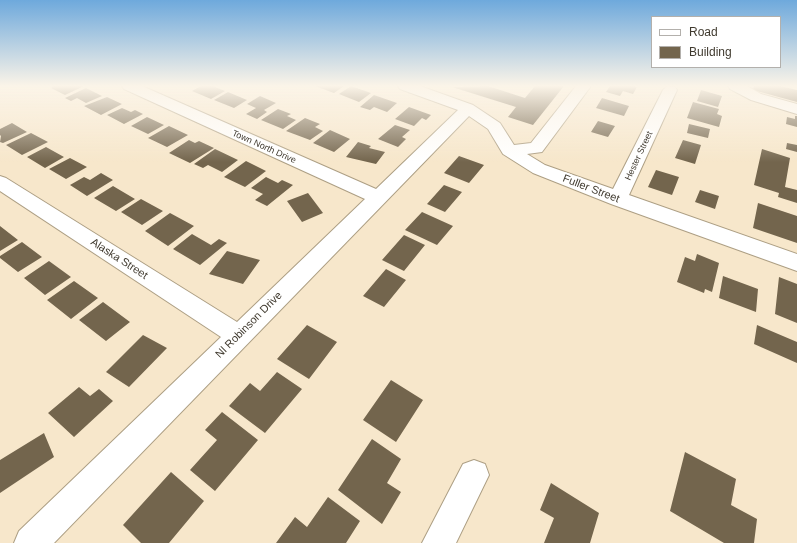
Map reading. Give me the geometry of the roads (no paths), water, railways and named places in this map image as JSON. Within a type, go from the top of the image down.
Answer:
[{"type":"street","name":"Town North Drive","points":[[186,111],[378,197]]},
{"type":"street","name":"Nl Robinson Drive","points":[[31,543],[465,111]]},
{"type":"street","name":"Fuller Street","points":[[473,111],[494,126],[509,150],[539,169],[797,263]]},
{"type":"street","points":[[509,150],[536,148],[564,111]]},
{"type":"street","name":"Hester Street","points":[[618,199],[660,111]]},
{"type":"street","name":"Alaska Street","points":[[0,182],[239,336]]},
{"type":"street","points":[[439,543],[474,475]]}]
